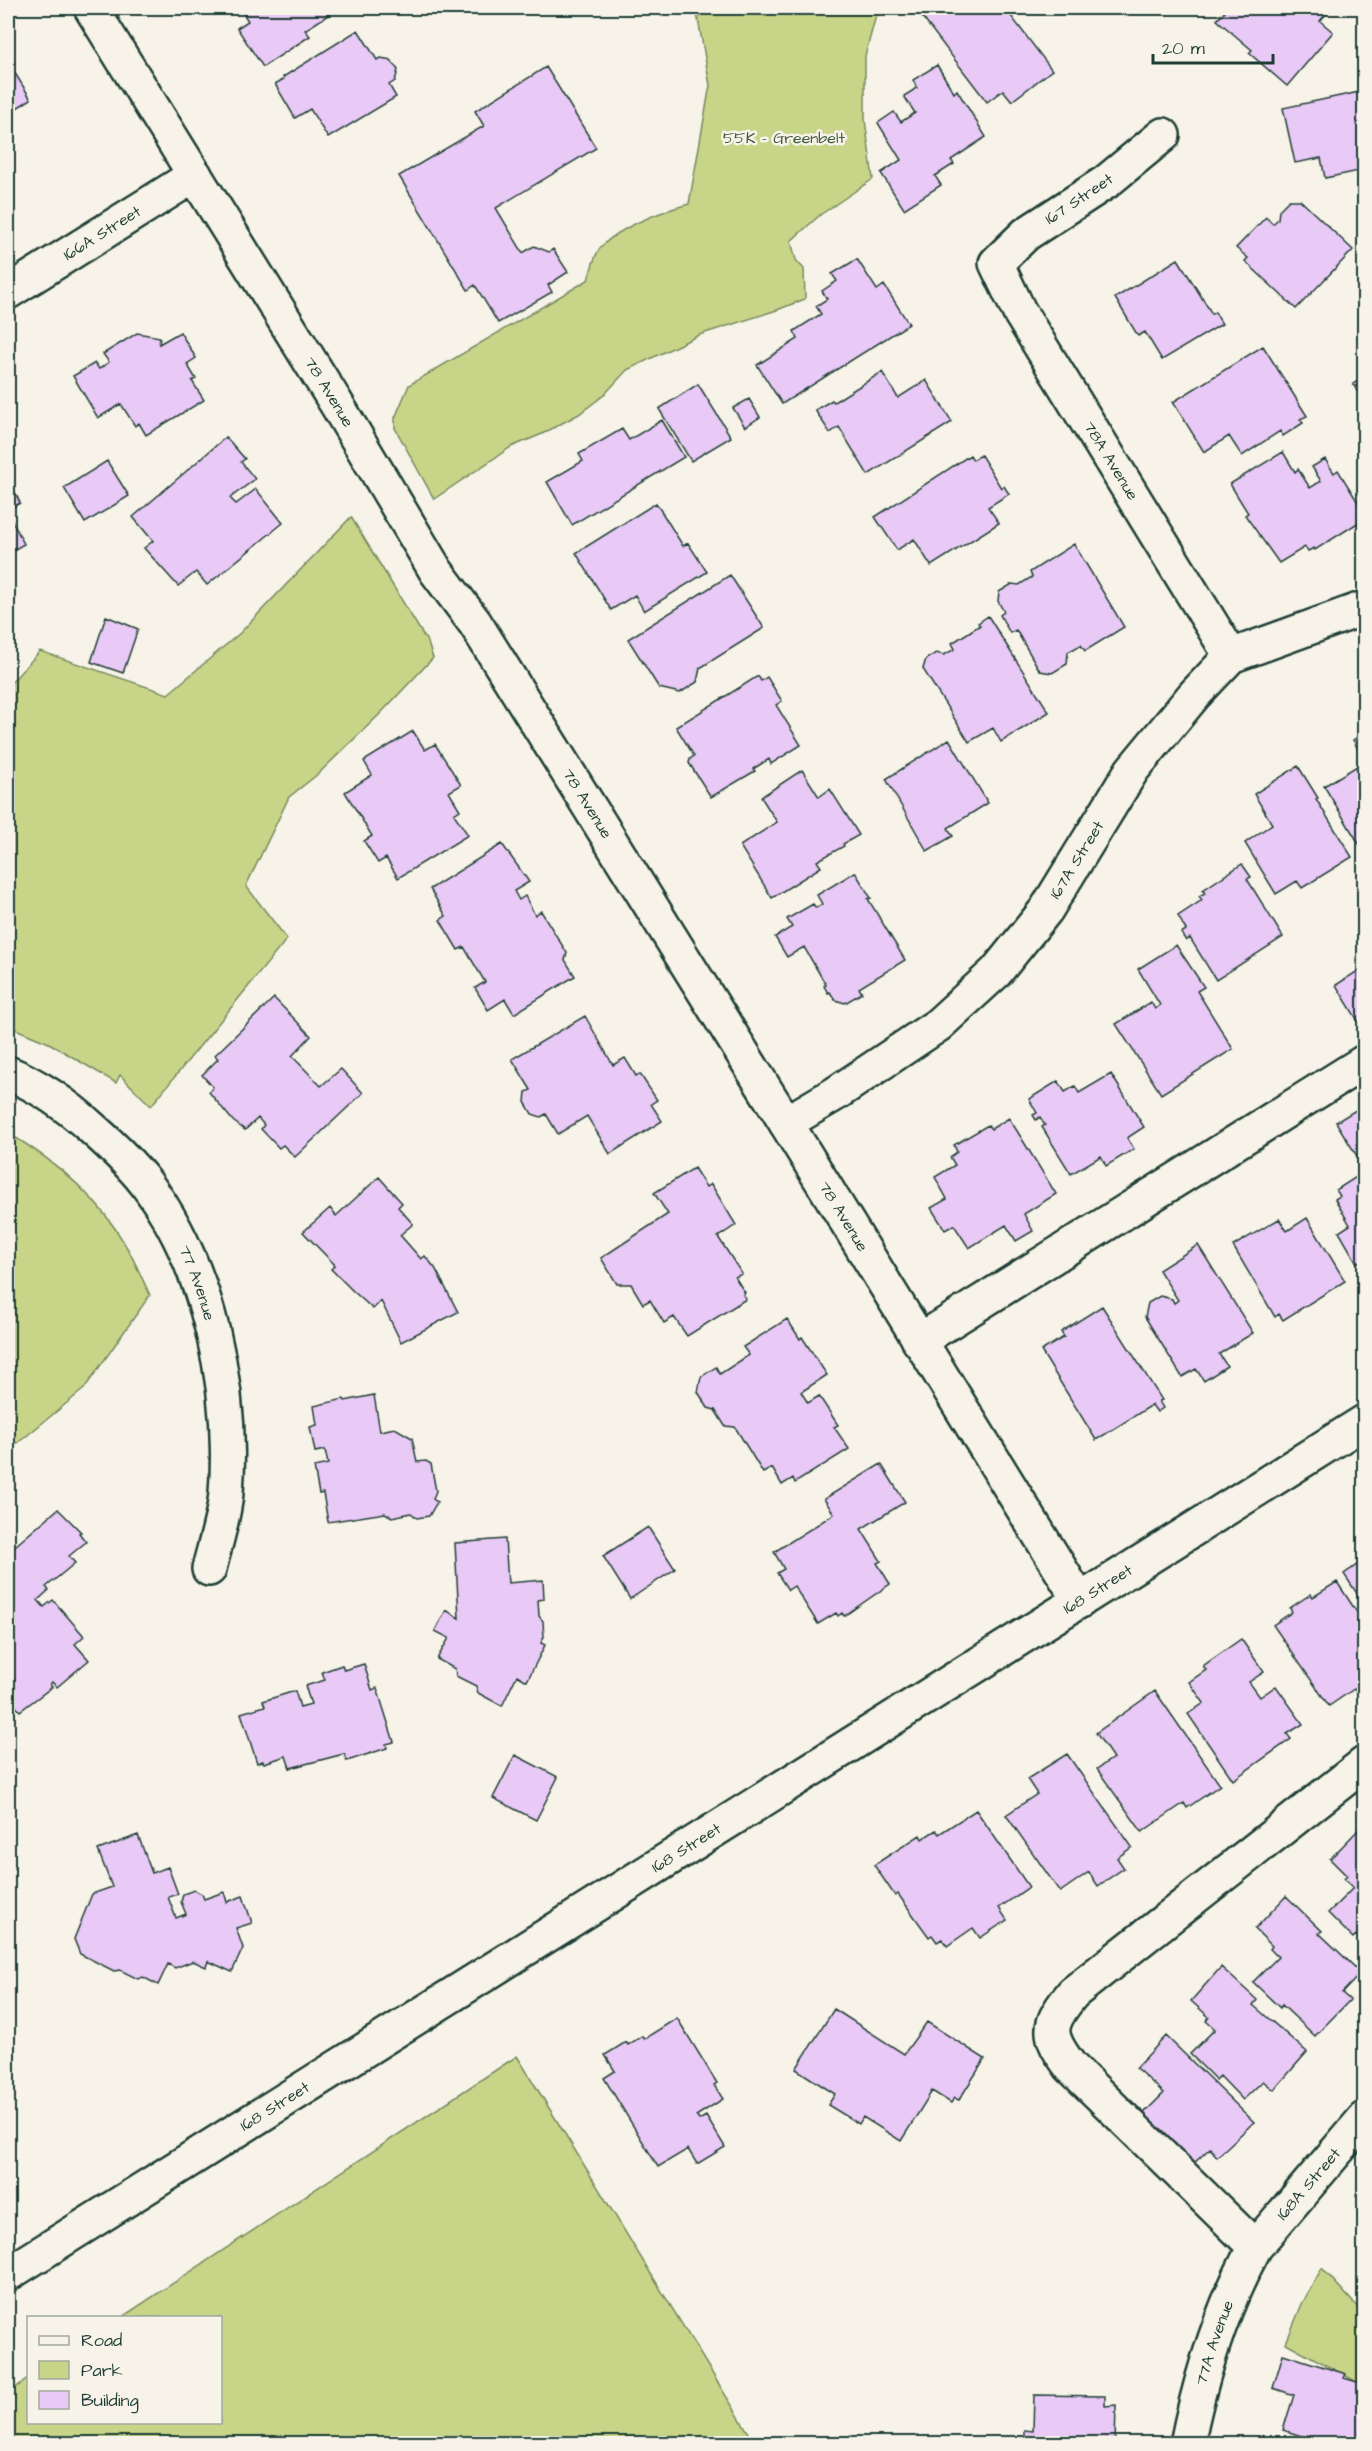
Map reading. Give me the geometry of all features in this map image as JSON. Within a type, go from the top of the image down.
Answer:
[{"type":"street","name":"78 Avenue","points":[[91,8],[436,571],[475,623],[1080,1601]]},
{"type":"street","name":"167 Street","points":[[996,263],[1026,234],[1106,182],[1162,135]]},
{"type":"street","name":"166A Street","points":[[8,292],[195,175]]},
{"type":"street","name":"78A Avenue","points":[[996,263],[1019,311],[1232,656]]},
{"type":"street","name":"167A Street","points":[[786,1123],[845,1088],[929,1031],[969,999],[996,972],[1046,910],[1132,771],[1194,695],[1232,656],[1365,608]]},
{"type":"street","points":[[919,1341],[1365,1062]]},
{"type":"street","name":"77 Avenue","points":[[8,1072],[27,1080],[72,1110],[112,1146],[145,1182],[172,1225],[191,1265],[216,1346],[223,1382],[228,1439],[226,1495],[209,1569]]},
{"type":"street","name":"168 Street","points":[[8,2274],[1365,1422]]},
{"type":"street","points":[[1255,2247],[1071,2067],[1058,2050],[1051,2034],[1057,2012],[1073,1993],[1365,1764]]},
{"type":"street","name":"168A Street","points":[[1255,2247],[1365,2119]]},
{"type":"street","name":"77A Avenue","points":[[1187,2444],[1200,2381],[1212,2343],[1227,2303],[1255,2247]]},
{"type":"green space","name":"55K - Greenbelt","points":[[696,8],[878,8],[865,56],[865,120],[873,179],[820,215],[791,241],[796,260],[804,269],[805,299],[699,335],[627,370],[604,395],[579,414],[542,434],[511,447],[434,499],[395,428],[395,418],[409,385],[588,280],[600,248],[618,233],[654,215],[689,204],[710,85]]},
{"type":"green space","points":[[351,517],[428,643],[433,658],[318,774],[289,797],[246,886],[287,939],[151,1106],[120,1075],[116,1083],[49,1043],[8,1026],[8,686],[40,651],[168,694],[240,633]]},
{"type":"green space","points":[[8,1133],[42,1155],[89,1196],[115,1228],[150,1295],[84,1389],[8,1451]]},
{"type":"green space","points":[[517,2056],[755,2443],[8,2443],[8,2393],[27,2380],[27,2424],[222,2424],[222,2316],[124,2316]]},
{"type":"green space","points":[[1322,2268],[1364,2312],[1364,2386],[1286,2343],[1302,2304]]},
{"type":"building","points":[[240,8],[339,8],[305,30],[310,36],[263,67],[237,28],[248,21]]},
{"type":"building","points":[[926,8],[1005,8],[1052,70],[1012,101],[1003,90],[987,102],[919,13]]},
{"type":"building","points":[[1228,8],[1319,8],[1326,14],[1320,21],[1333,32],[1287,86],[1249,53],[1252,50],[1217,20]]},
{"type":"building","points":[[358,30],[377,60],[381,58],[391,60],[398,70],[395,81],[389,85],[396,97],[328,138],[310,109],[295,118],[275,84]]},
{"type":"building","points":[[8,62],[31,99],[9,113],[16,124],[8,129]]},
{"type":"building","points":[[937,65],[954,93],[957,90],[986,137],[951,160],[954,164],[935,176],[941,185],[904,209],[881,173],[901,160],[878,123],[894,112],[901,122],[915,113],[904,96],[917,88],[913,80]]},
{"type":"building","points":[[546,67],[596,148],[496,208],[523,253],[534,246],[549,252],[553,249],[568,272],[548,285],[552,292],[498,323],[475,285],[468,290],[399,176],[484,126],[475,111]]},
{"type":"building","points":[[1364,91],[1364,170],[1325,178],[1321,158],[1295,163],[1283,108]]},
{"type":"building","points":[[1289,200],[1300,200],[1353,250],[1296,309],[1245,261],[1248,258],[1236,248],[1266,217],[1273,224],[1278,219],[1279,210]]},
{"type":"building","points":[[857,259],[877,290],[884,285],[909,324],[782,404],[757,365],[798,339],[794,331],[821,314],[816,306],[827,299],[822,291],[837,281],[832,274]]},
{"type":"building","points":[[1178,259],[1212,314],[1215,312],[1222,324],[1162,360],[1145,332],[1138,336],[1115,298]]},
{"type":"building","points":[[180,332],[196,358],[187,364],[196,379],[192,381],[204,400],[146,435],[139,423],[135,426],[121,404],[98,418],[73,376],[95,363],[99,369],[109,362],[103,354],[137,333],[160,337],[159,344]]},
{"type":"building","points":[[1263,346],[1307,416],[1300,419],[1303,423],[1283,436],[1280,431],[1242,456],[1229,436],[1204,452],[1173,402]]},
{"type":"building","points":[[882,372],[898,398],[926,380],[952,422],[868,475],[839,427],[830,433],[815,410],[832,400],[834,402]]},
{"type":"building","points":[[1364,377],[1364,403],[1353,384]]},
{"type":"building","points":[[698,384],[731,437],[691,461],[659,409]]},
{"type":"building","points":[[749,399],[760,417],[745,427],[733,408]]},
{"type":"building","points":[[662,420],[684,457],[572,525],[547,482],[583,461],[579,454],[622,429],[629,440]]},
{"type":"building","points":[[226,437],[245,459],[241,462],[255,479],[230,498],[236,504],[256,489],[283,523],[207,585],[196,572],[178,586],[144,548],[153,541],[133,517]]},
{"type":"building","points":[[1283,452],[1295,472],[1298,469],[1310,488],[1321,481],[1312,467],[1325,459],[1334,473],[1338,470],[1364,512],[1364,519],[1315,550],[1314,548],[1308,551],[1305,547],[1279,563],[1245,515],[1248,513],[1230,484]]},
{"type":"building","points":[[970,455],[973,460],[981,455],[1001,488],[1004,486],[1009,494],[988,507],[999,523],[931,566],[914,539],[897,550],[875,517]]},
{"type":"building","points":[[107,461],[129,496],[85,523],[64,488]]},
{"type":"building","points":[[8,477],[20,503],[8,510]]},
{"type":"building","points":[[656,503],[683,546],[688,543],[707,572],[644,611],[635,595],[611,610],[576,553]]},
{"type":"building","points":[[8,513],[24,544],[8,553]]},
{"type":"building","points":[[1074,544],[1124,627],[1085,651],[1081,645],[1068,652],[1067,664],[1052,673],[1040,671],[1016,630],[1010,633],[1000,615],[1004,612],[998,601],[999,592],[1012,584],[1019,585],[1032,577],[1030,572]]},
{"type":"building","points":[[730,575],[764,628],[700,668],[697,682],[680,693],[659,688],[628,639]]},
{"type":"building","points":[[106,616],[138,629],[123,673],[91,662]]},
{"type":"building","points":[[988,616],[1049,712],[1001,742],[993,728],[969,742],[923,669],[926,659],[936,653],[944,655],[955,649],[952,643],[980,625],[978,623]]},
{"type":"building","points":[[758,676],[761,681],[767,677],[782,701],[776,705],[801,745],[771,764],[769,759],[753,769],[755,771],[711,797],[689,763],[694,756],[676,727]]},
{"type":"building","points":[[413,731],[425,750],[435,744],[461,785],[449,792],[460,810],[454,814],[468,835],[398,878],[386,858],[378,863],[364,841],[372,836],[345,792],[372,775],[364,761]]},
{"type":"building","points":[[1364,733],[1364,760],[1353,740]]},
{"type":"building","points":[[949,739],[988,803],[948,828],[953,836],[927,851],[886,779]]},
{"type":"building","points":[[1298,766],[1352,857],[1302,888],[1297,881],[1276,894],[1245,843],[1272,824],[1254,794]]},
{"type":"building","points":[[1357,766],[1364,775],[1364,852],[1324,786]]},
{"type":"building","points":[[802,770],[819,797],[830,789],[859,835],[817,861],[821,867],[772,898],[740,846],[777,822],[761,797]]},
{"type":"building","points":[[502,844],[529,882],[514,891],[519,900],[525,896],[535,915],[541,911],[567,953],[565,960],[575,976],[514,1014],[505,999],[488,1010],[475,988],[485,982],[464,947],[458,950],[440,920],[446,916],[430,889]]},
{"type":"building","points":[[1242,864],[1251,877],[1247,879],[1283,937],[1216,980],[1190,938],[1186,941],[1181,933],[1186,930],[1178,916],[1202,900],[1199,896],[1205,893],[1203,890]]},
{"type":"building","points":[[855,872],[871,898],[868,899],[905,960],[859,988],[862,993],[845,1003],[835,1000],[830,992],[828,993],[824,986],[826,985],[804,947],[787,957],[775,937],[792,927],[787,919],[813,904],[816,908],[822,904],[817,895]]},
{"type":"building","points":[[1176,945],[1204,987],[1197,991],[1233,1049],[1161,1094],[1116,1024],[1151,1002],[1155,1009],[1160,1005],[1138,969]]},
{"type":"building","points":[[1364,967],[1364,1028],[1363,1029],[1336,985]]},
{"type":"building","points":[[274,998],[311,1036],[292,1056],[321,1086],[341,1069],[363,1093],[295,1157],[283,1145],[279,1148],[261,1129],[264,1125],[258,1118],[245,1130],[233,1121],[209,1092],[213,1087],[202,1075],[218,1059],[215,1055]]},
{"type":"building","points":[[585,1016],[613,1065],[625,1058],[636,1076],[640,1074],[657,1100],[651,1104],[662,1121],[610,1154],[587,1116],[558,1134],[546,1114],[541,1117],[532,1114],[525,1102],[526,1092],[531,1090],[512,1059]]},
{"type":"building","points":[[1111,1074],[1144,1127],[1127,1138],[1134,1149],[1106,1166],[1101,1156],[1071,1174],[1042,1127],[1045,1125],[1040,1117],[1036,1120],[1033,1115],[1037,1113],[1029,1099],[1058,1081],[1065,1092],[1075,1086],[1079,1093]]},
{"type":"building","points":[[1364,1105],[1364,1166],[1363,1166],[1336,1122]]},
{"type":"building","points":[[1009,1118],[1056,1194],[1024,1214],[1033,1231],[1016,1241],[1006,1225],[969,1248],[954,1225],[945,1230],[931,1208],[947,1199],[935,1177],[955,1165],[950,1157],[957,1152],[954,1145],[988,1125],[991,1129]]},
{"type":"building","points":[[694,1168],[706,1187],[711,1184],[736,1225],[718,1237],[742,1274],[735,1277],[746,1299],[687,1336],[674,1317],[664,1323],[650,1300],[643,1304],[631,1284],[617,1284],[601,1258],[668,1214],[654,1193]]},
{"type":"building","points":[[1364,1172],[1364,1258],[1357,1263],[1339,1232],[1350,1225],[1335,1199],[1340,1196],[1336,1190]]},
{"type":"building","points":[[379,1177],[402,1203],[398,1207],[413,1224],[400,1235],[421,1259],[425,1256],[435,1268],[458,1312],[401,1342],[381,1301],[373,1309],[331,1269],[335,1265],[303,1232],[330,1208],[336,1216]]},
{"type":"building","points":[[1307,1218],[1345,1281],[1283,1320],[1279,1314],[1275,1317],[1233,1246],[1279,1219],[1287,1231]]},
{"type":"building","points":[[1198,1245],[1253,1333],[1219,1354],[1227,1366],[1204,1381],[1196,1369],[1182,1377],[1145,1317],[1148,1303],[1160,1296],[1172,1299],[1174,1303],[1178,1300],[1159,1270]]},
{"type":"building","points":[[1102,1306],[1162,1400],[1159,1401],[1163,1408],[1157,1412],[1152,1405],[1096,1440],[1041,1351],[1064,1337],[1061,1332]]},
{"type":"building","points":[[787,1319],[827,1375],[801,1392],[808,1403],[819,1396],[838,1425],[834,1427],[849,1449],[795,1483],[793,1478],[782,1485],[772,1468],[763,1473],[735,1427],[725,1426],[715,1410],[708,1408],[698,1392],[701,1377],[716,1367],[720,1374],[749,1355],[743,1347]]},
{"type":"building","points":[[374,1395],[380,1431],[395,1428],[412,1438],[417,1462],[426,1461],[431,1464],[436,1491],[433,1499],[437,1502],[429,1516],[417,1518],[411,1513],[392,1517],[385,1513],[328,1522],[323,1493],[319,1494],[314,1467],[328,1464],[325,1450],[315,1452],[310,1427],[317,1425],[314,1406]]},
{"type":"building","points":[[881,1464],[905,1502],[861,1529],[881,1561],[877,1563],[890,1584],[844,1616],[842,1613],[838,1616],[836,1613],[818,1624],[794,1586],[788,1590],[777,1573],[784,1569],[774,1552],[834,1514],[824,1499]]},
{"type":"building","points":[[58,1509],[81,1532],[79,1533],[86,1542],[69,1556],[75,1563],[46,1587],[49,1590],[38,1600],[44,1607],[53,1600],[84,1636],[75,1644],[89,1660],[57,1687],[52,1682],[50,1684],[52,1687],[20,1711],[11,1701],[8,1703],[8,1552]]},
{"type":"building","points":[[648,1527],[675,1569],[630,1599],[603,1556]]},
{"type":"building","points":[[505,1539],[508,1583],[543,1580],[544,1599],[538,1600],[539,1616],[543,1621],[544,1637],[541,1643],[545,1645],[527,1681],[517,1675],[502,1706],[478,1693],[476,1686],[456,1676],[455,1669],[437,1659],[449,1638],[435,1631],[446,1610],[459,1618],[455,1543]]},
{"type":"building","points":[[1364,1560],[1364,1604],[1344,1574]]},
{"type":"building","points":[[1337,1582],[1364,1623],[1364,1690],[1358,1694],[1354,1689],[1329,1706],[1273,1625],[1292,1612],[1290,1608],[1311,1594],[1313,1597]]},
{"type":"building","points":[[1241,1639],[1264,1672],[1249,1682],[1260,1697],[1276,1686],[1303,1724],[1287,1734],[1291,1739],[1233,1780],[1188,1714],[1204,1703],[1189,1682],[1206,1670],[1203,1666]]},
{"type":"building","points":[[364,1664],[372,1690],[377,1688],[394,1742],[386,1744],[387,1748],[347,1761],[344,1754],[290,1768],[286,1756],[257,1763],[241,1713],[265,1706],[263,1701],[295,1691],[300,1707],[311,1704],[305,1686],[325,1680],[322,1672],[342,1665],[344,1670]]},
{"type":"building","points":[[1155,1691],[1220,1785],[1187,1808],[1184,1803],[1142,1832],[1097,1769],[1113,1758],[1096,1733]]},
{"type":"building","points":[[1067,1754],[1132,1847],[1117,1858],[1124,1868],[1098,1886],[1089,1872],[1060,1892],[1006,1815],[1037,1794],[1027,1779]]},
{"type":"building","points":[[515,1755],[558,1777],[536,1820],[493,1798]]},
{"type":"building","points":[[976,1810],[1029,1887],[999,1908],[1007,1920],[980,1938],[973,1928],[947,1946],[942,1939],[937,1942],[932,1935],[929,1937],[898,1894],[895,1896],[874,1865],[920,1835],[922,1839],[936,1830],[939,1834]]},
{"type":"building","points":[[1361,1827],[1364,1830],[1364,1943],[1356,1935],[1353,1938],[1328,1913],[1353,1888],[1344,1879],[1347,1876],[1330,1859]]},
{"type":"building","points":[[138,1835],[152,1873],[168,1867],[178,1894],[168,1897],[176,1918],[186,1914],[181,1902],[183,1894],[194,1890],[202,1894],[204,1899],[224,1892],[227,1902],[243,1896],[252,1923],[236,1928],[243,1948],[232,1972],[208,1961],[206,1967],[193,1961],[175,1968],[168,1964],[158,1985],[143,1977],[138,1979],[120,1970],[114,1971],[80,1954],[74,1939],[92,1894],[112,1887],[98,1850]]},
{"type":"building","points":[[1286,1896],[1322,1931],[1319,1933],[1361,1973],[1342,1993],[1350,2000],[1315,2036],[1282,2005],[1280,2008],[1253,1982],[1278,1957],[1270,1949],[1272,1946],[1255,1929]]},
{"type":"building","points":[[1221,1967],[1257,2000],[1253,2005],[1307,2052],[1274,2090],[1263,2081],[1243,2100],[1220,2076],[1216,2080],[1190,2054],[1215,2029],[1206,2021],[1209,2017],[1191,2001]]},
{"type":"building","points":[[834,2009],[904,2054],[927,2022],[985,2059],[959,2100],[954,2098],[951,2103],[932,2091],[901,2141],[863,2117],[859,2124],[828,2105],[835,2094],[796,2069]]},
{"type":"building","points":[[677,2018],[717,2083],[714,2085],[723,2099],[696,2116],[699,2120],[706,2116],[725,2147],[697,2164],[688,2149],[658,2167],[604,2078],[615,2071],[605,2055],[626,2042],[628,2045],[642,2036],[644,2039]]},
{"type":"building","points":[[1166,2036],[1254,2122],[1217,2157],[1210,2148],[1189,2168],[1139,2118],[1164,2093],[1136,2068]]},
{"type":"building","points":[[1283,2354],[1346,2374],[1344,2378],[1364,2384],[1364,2420],[1357,2444],[1326,2444],[1283,2430],[1294,2395],[1273,2388]]},
{"type":"building","points":[[1034,2395],[1105,2396],[1105,2406],[1116,2405],[1115,2444],[1025,2444],[1025,2430],[1033,2431]]}]
